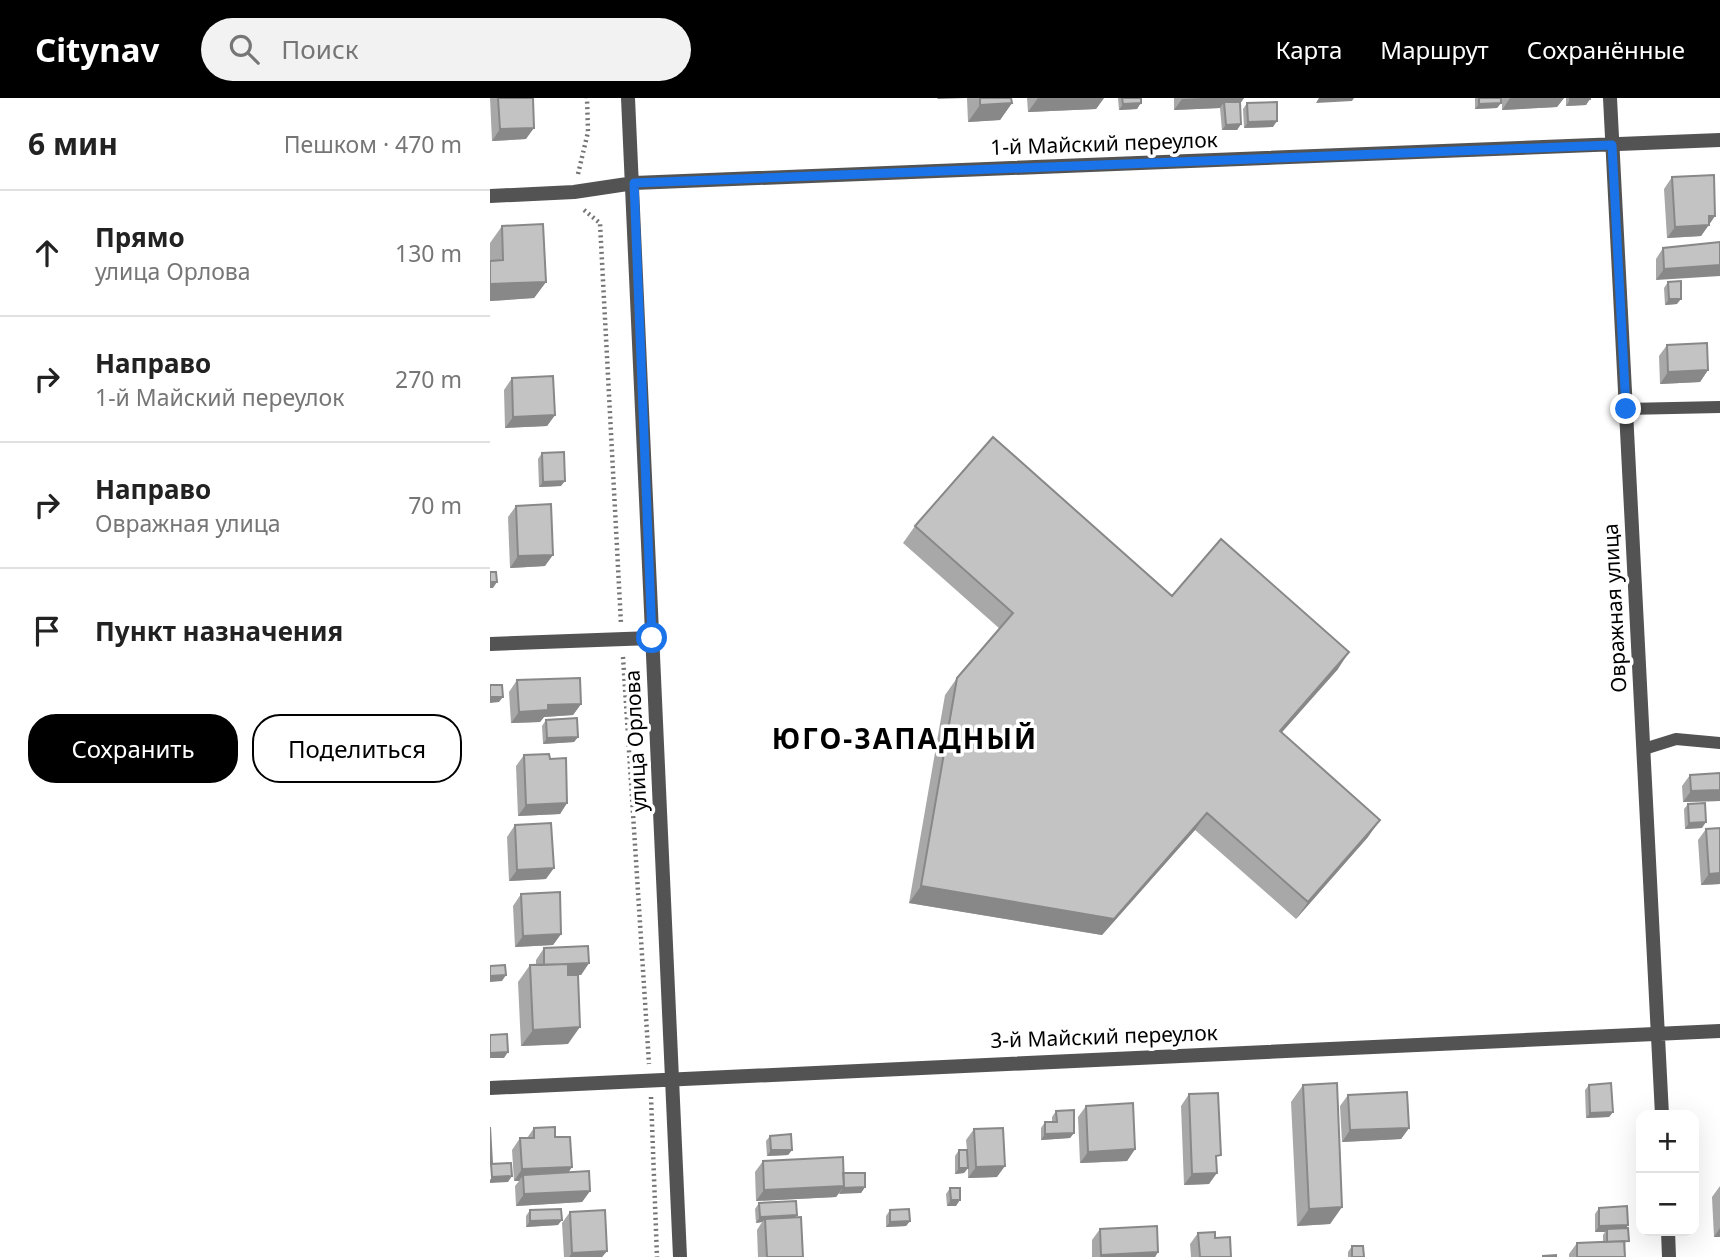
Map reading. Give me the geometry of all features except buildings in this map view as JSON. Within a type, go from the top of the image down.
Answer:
[{"type":"street","name":"улица Орлова","points":[[628,98],[634,183],[680,1257]]},
{"type":"street","name":"Овражная улица","points":[[1611,98],[1662,1110]]},
{"type":"street","name":"1-й Майский переулок","points":[[490,197],[574,192],[634,183],[1720,140]]},
{"type":"street","points":[[490,644],[652,638]]},
{"type":"street","name":"3-й Майский переулок","points":[[490,1088],[674,1077],[1720,1031]]},
{"type":"street","points":[[1668,1236],[1669,1257]]},
{"type":"lane","points":[[1626,409],[1720,407]]},
{"type":"lane","points":[[1644,749],[1676,739],[1720,743]]},
{"type":"path","points":[[587,98],[588,132],[574,192],[575,202],[600,223],[622,638],[650,1079],[657,1257]]},
{"type":"district","name":"ЮГО-ЗАПАДНЫЙ","points":[[905,739]]},
{"type":"route","points":[[652,638],[634,183],[1612,145],[1626,409]]}]
